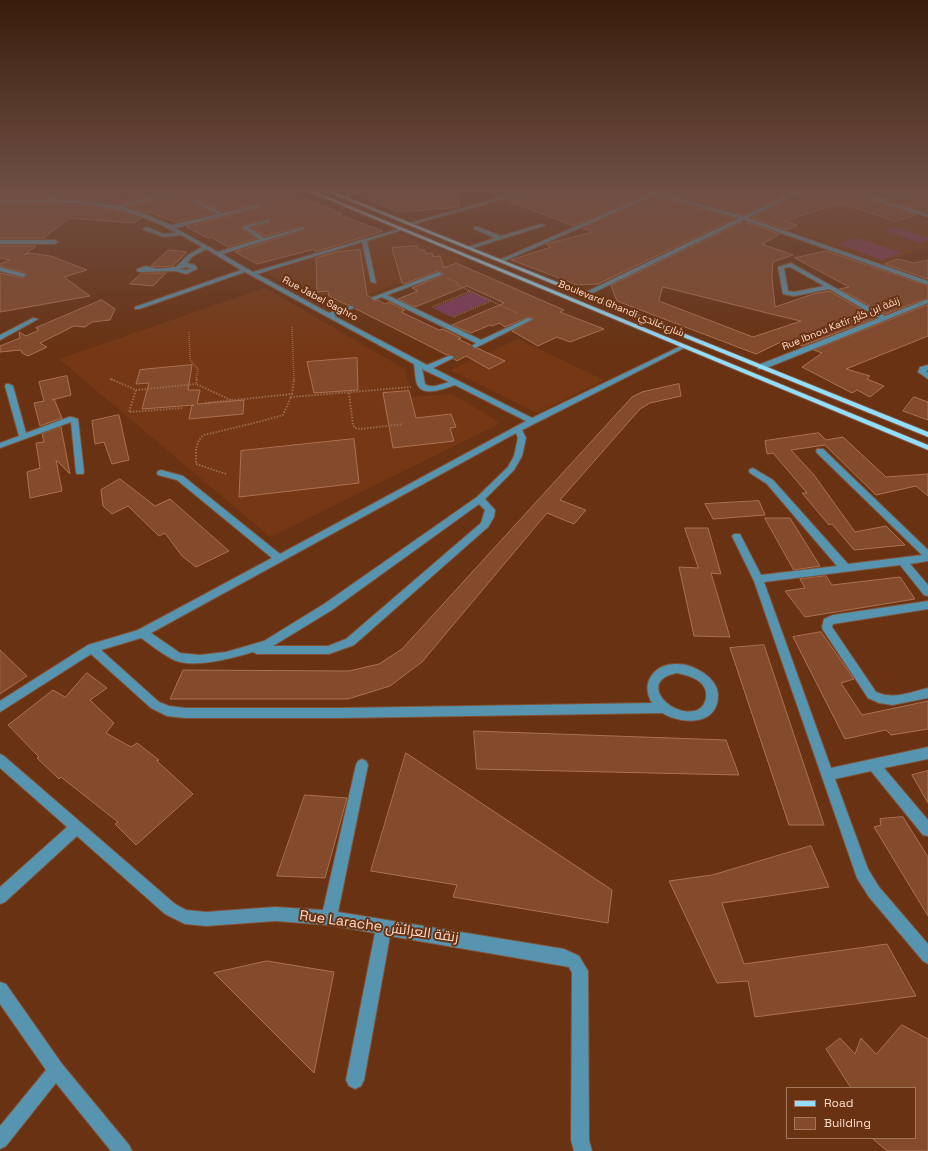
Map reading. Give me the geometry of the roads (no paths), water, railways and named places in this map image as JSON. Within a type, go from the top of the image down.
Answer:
[{"type":"main road","name":"Boulevard Ghandi شارع غاندي","points":[[436,244],[928,448]]},
{"type":"main road","name":"Boulevard Ghandi شارع غاندي","points":[[457,244],[928,435]]},
{"type":"street","name":"Rue Jabel Saghro","points":[[201,244],[216,254],[455,383],[532,421]]},
{"type":"street","points":[[216,254],[251,244]]},
{"type":"street","points":[[137,308],[249,272],[351,244]]},
{"type":"street","points":[[365,244],[374,282]]},
{"type":"street","points":[[468,248],[482,244]]},
{"type":"street","points":[[500,262],[542,244]]},
{"type":"street","points":[[584,295],[691,244]]},
{"type":"street","points":[[818,244],[928,282]]},
{"type":"street","points":[[179,268],[180,272],[189,272],[194,269],[193,266],[197,256],[208,248]]},
{"type":"street","points":[[156,270],[179,268],[190,256],[208,248]]},
{"type":"street","points":[[831,287],[794,294],[785,293],[781,267],[791,265],[831,287],[884,318]]},
{"type":"street","points":[[0,269],[23,275]]},
{"type":"street","points":[[374,298],[439,274]]},
{"type":"street","points":[[382,295],[481,343]]},
{"type":"street","name":"Rue Ibnou Katir زنقة ابن كثير","points":[[761,367],[928,301]]},
{"type":"street","points":[[329,315],[351,307]]},
{"type":"street","points":[[0,338],[35,319]]},
{"type":"street","points":[[473,346],[530,319]]},
{"type":"street","points":[[0,707],[92,648],[142,634],[532,421],[685,346]]},
{"type":"street","points":[[427,368],[451,357]]},
{"type":"street","points":[[417,362],[421,385],[424,388],[455,383]]},
{"type":"street","points":[[928,366],[923,369],[922,372],[928,377]]},
{"type":"street","points":[[8,386],[23,437]]},
{"type":"street","points":[[0,446],[65,421],[72,420],[75,421],[80,472]]},
{"type":"street","points":[[142,634],[178,658],[200,659],[226,656],[267,644],[301,624],[480,499],[511,468],[518,456],[522,438],[518,429]]},
{"type":"street","points":[[820,451],[928,557]]},
{"type":"street","points":[[753,471],[770,482],[845,568]]},
{"type":"street","points":[[161,472],[180,478],[279,558]]},
{"type":"street","points":[[247,650],[329,650],[350,642],[485,525],[489,517],[490,510],[480,499]]},
{"type":"street","points":[[737,536],[758,579],[862,874],[874,892],[928,956]]},
{"type":"street","points":[[758,579],[928,557]]},
{"type":"street","points":[[902,561],[928,592]]},
{"type":"street","points":[[928,605],[834,619],[828,622],[827,627],[872,695],[879,699],[888,701],[928,693]]},
{"type":"street","points":[[92,648],[155,705],[167,712],[341,713],[664,708],[684,716],[694,716],[703,714],[709,709],[713,702],[713,694],[710,686],[696,673],[687,669],[668,669],[660,673],[652,686],[654,694],[664,708]]},
{"type":"street","points":[[827,775],[928,753]]},
{"type":"street","name":"Rue Larache زنقة العرائش","points":[[0,760],[170,909],[185,917],[206,919],[275,914],[329,918],[564,956],[574,961],[580,971],[580,1140],[583,1151]]},
{"type":"street","points":[[874,765],[928,830]]},
{"type":"street","points":[[329,918],[362,766]]},
{"type":"street","points":[[0,897],[77,827]]},
{"type":"street","points":[[355,1080],[384,926]]},
{"type":"street","points":[[0,990],[56,1070],[123,1151]]},
{"type":"street","points":[[0,1140],[56,1070]]},
{"type":"tunnel","points":[[351,307],[374,298]]},
{"type":"tunnel","points":[[451,357],[473,347]]}]
